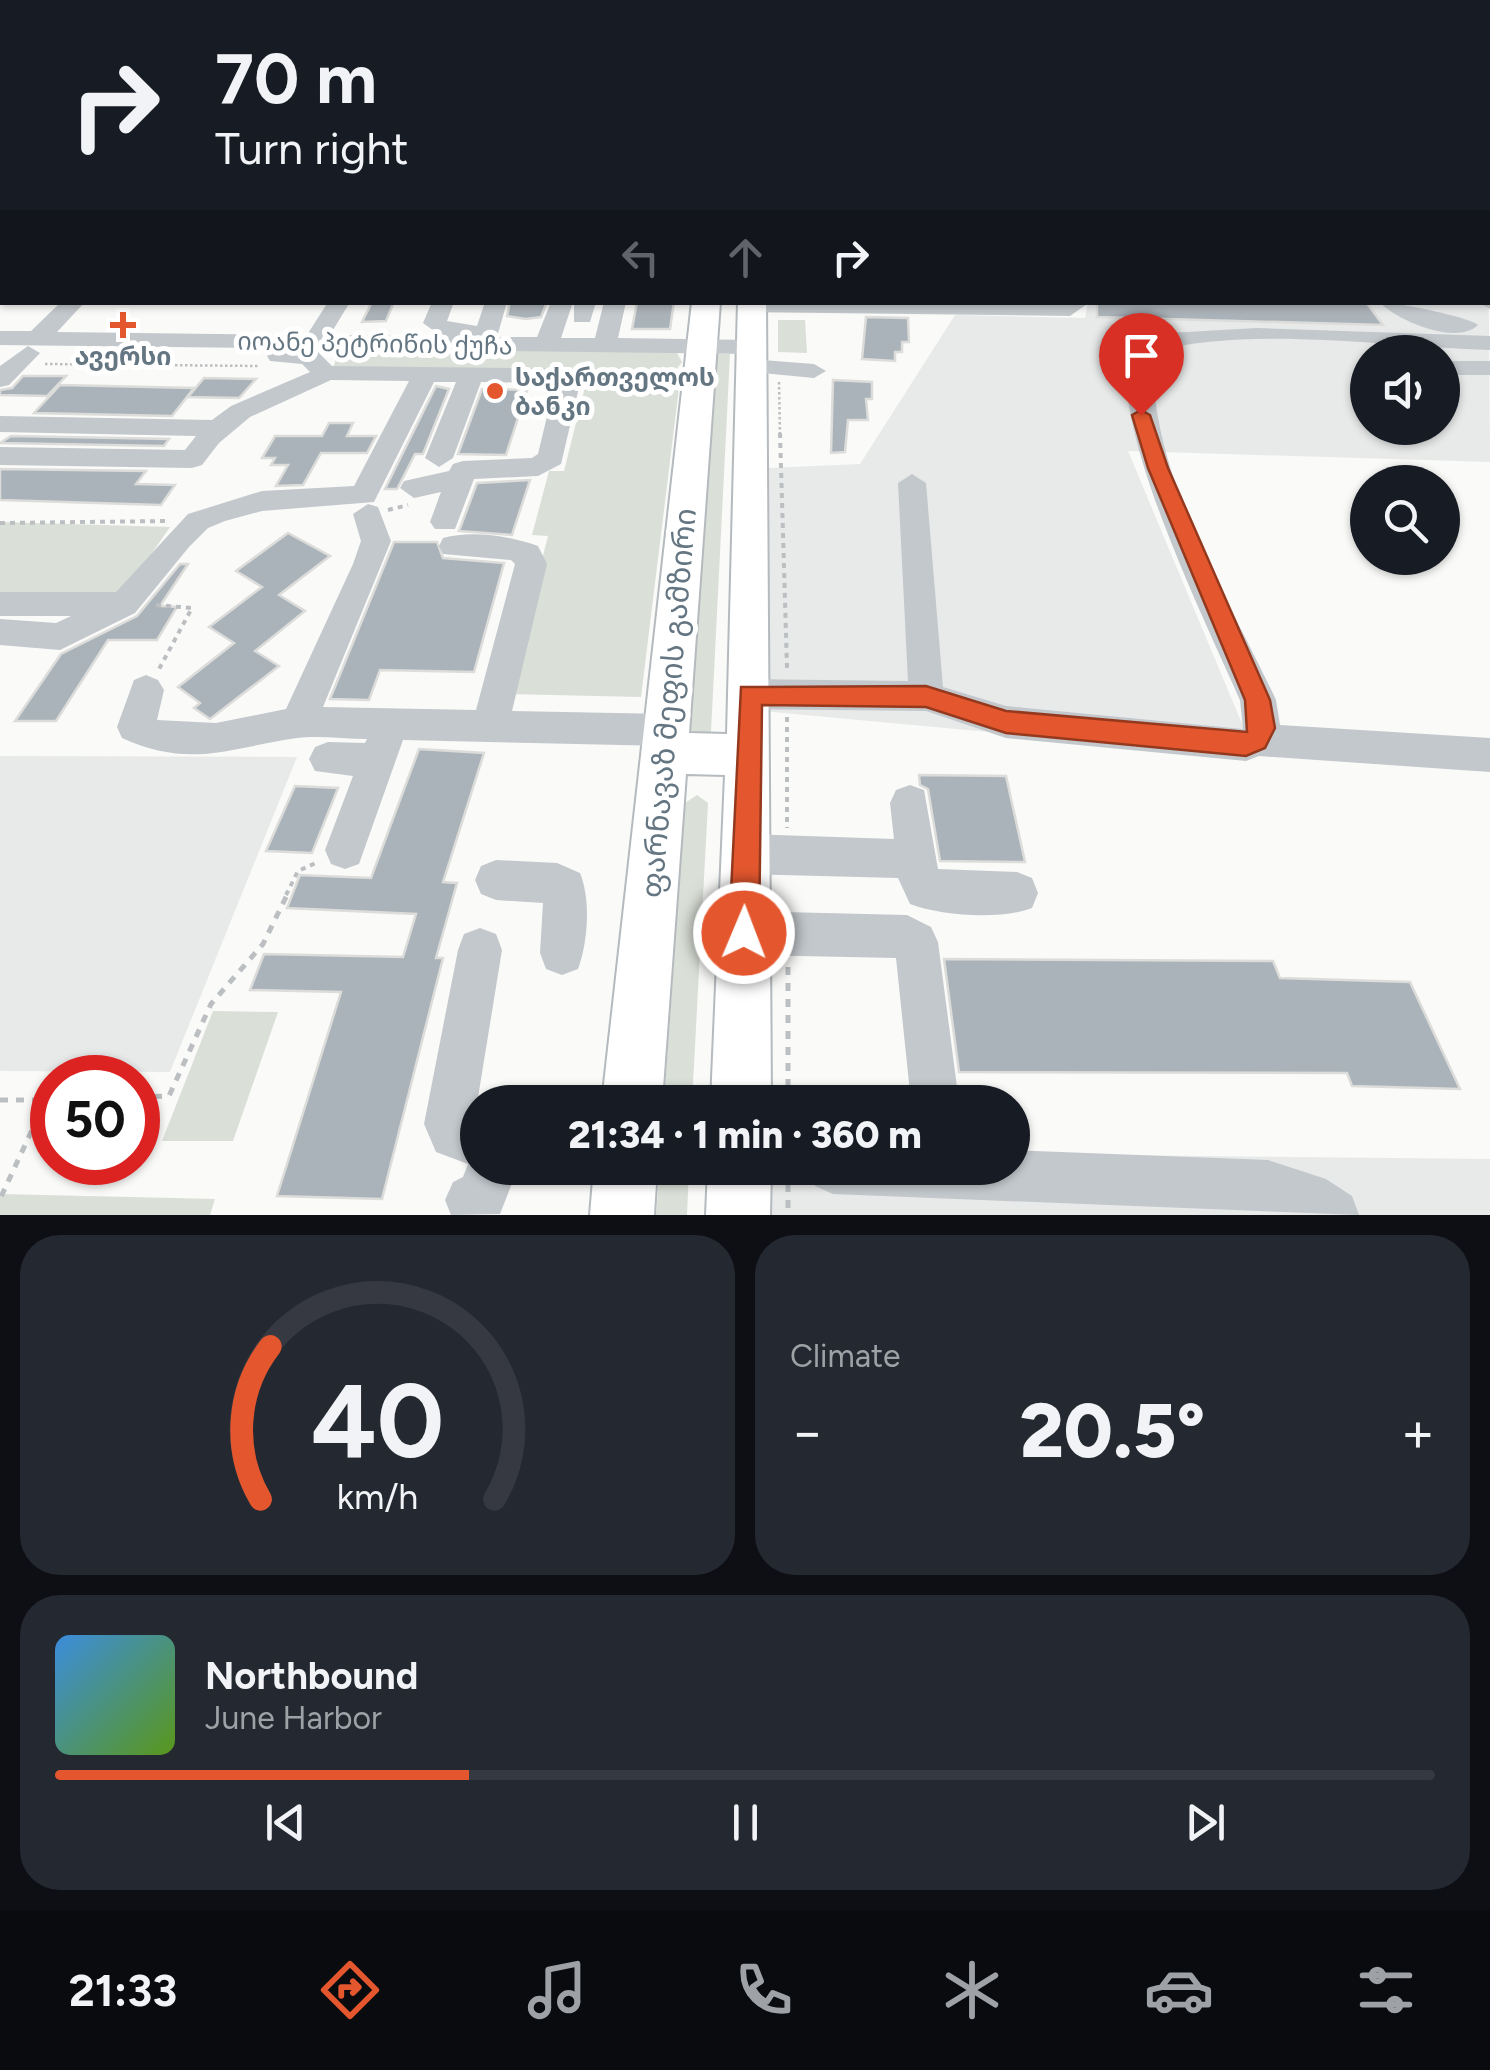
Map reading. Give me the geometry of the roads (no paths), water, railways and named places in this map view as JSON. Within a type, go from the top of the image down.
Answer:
[{"type":"main road","name":"ფარნავაზ მეფის გამზირი","points":[[634,1085],[706,305]]},
{"type":"main road","points":[[741,1085],[750,694],[752,305]]},
{"type":"main road","points":[[666,742],[748,755]]},
{"type":"main road","points":[[622,1215],[625,1185]]},
{"type":"street","points":[[25,354],[71,305]]},
{"type":"street","points":[[0,456],[192,459],[214,428],[256,401],[295,394],[320,360],[338,305]]},
{"type":"street","points":[[442,305],[434,323],[444,330],[485,338],[495,305]]},
{"type":"street","points":[[546,345],[561,305]]},
{"type":"street","points":[[605,346],[614,305]]},
{"type":"street","points":[[816,305],[1070,309],[1075,305]]},
{"type":"street","points":[[1396,305],[1430,322],[1490,326]]},
{"type":"street","points":[[1256,740],[1262,728],[1258,700],[1158,468],[1141,415],[1137,367],[1141,348],[1156,341],[1242,336],[1350,344]]},
{"type":"street","name":"იოანე პეტრიწის ქუჩა","points":[[0,338],[25,354],[290,356],[425,374],[569,376],[750,357],[814,372]]},
{"type":"street","name":"იოანე პეტრიწის ქუჩა","points":[[320,360],[327,351],[346,342],[485,338],[605,346],[700,362]]},
{"type":"street","points":[[1460,344],[1490,343]]},
{"type":"street","points":[[1460,368],[1490,368]]},
{"type":"street","points":[[0,632],[60,637],[124,604],[162,555],[198,521],[262,501],[364,495],[425,374]]},
{"type":"street","points":[[471,375],[449,468],[450,534],[527,554],[531,564],[491,724]]},
{"type":"street","points":[[414,488],[449,468],[526,468],[546,462],[569,376]]},
{"type":"street","points":[[0,424],[214,428]]},
{"type":"street","points":[[912,483],[926,696]]},
{"type":"street","points":[[298,722],[369,564],[376,541],[368,514]]},
{"type":"street","points":[[0,604],[124,604]]},
{"type":"street","points":[[146,690],[135,727],[161,738],[238,738],[298,722],[491,724],[666,742]]},
{"type":"street","points":[[750,694],[926,696],[1006,722],[1246,745],[1256,740],[1490,755]]},
{"type":"street","points":[[345,850],[391,723]]},
{"type":"street","points":[[328,759],[378,760]]},
{"type":"street","points":[[910,804],[919,882],[925,889],[1017,893]]},
{"type":"street","points":[[746,854],[916,859]]},
{"type":"street","points":[[496,880],[557,882],[566,888],[562,953]]},
{"type":"street","points":[[744,933],[908,938],[916,942],[933,1085]]},
{"type":"street","points":[[460,1136],[448,1124],[480,950]]},
{"type":"street","points":[[1030,1176],[1268,1186],[1308,1197],[1332,1215]]},
{"type":"place","name":"ავერსი","points":[[123,325]]},
{"type":"place","name":"საქართველოს ბანკი","points":[[495,391]]}]
